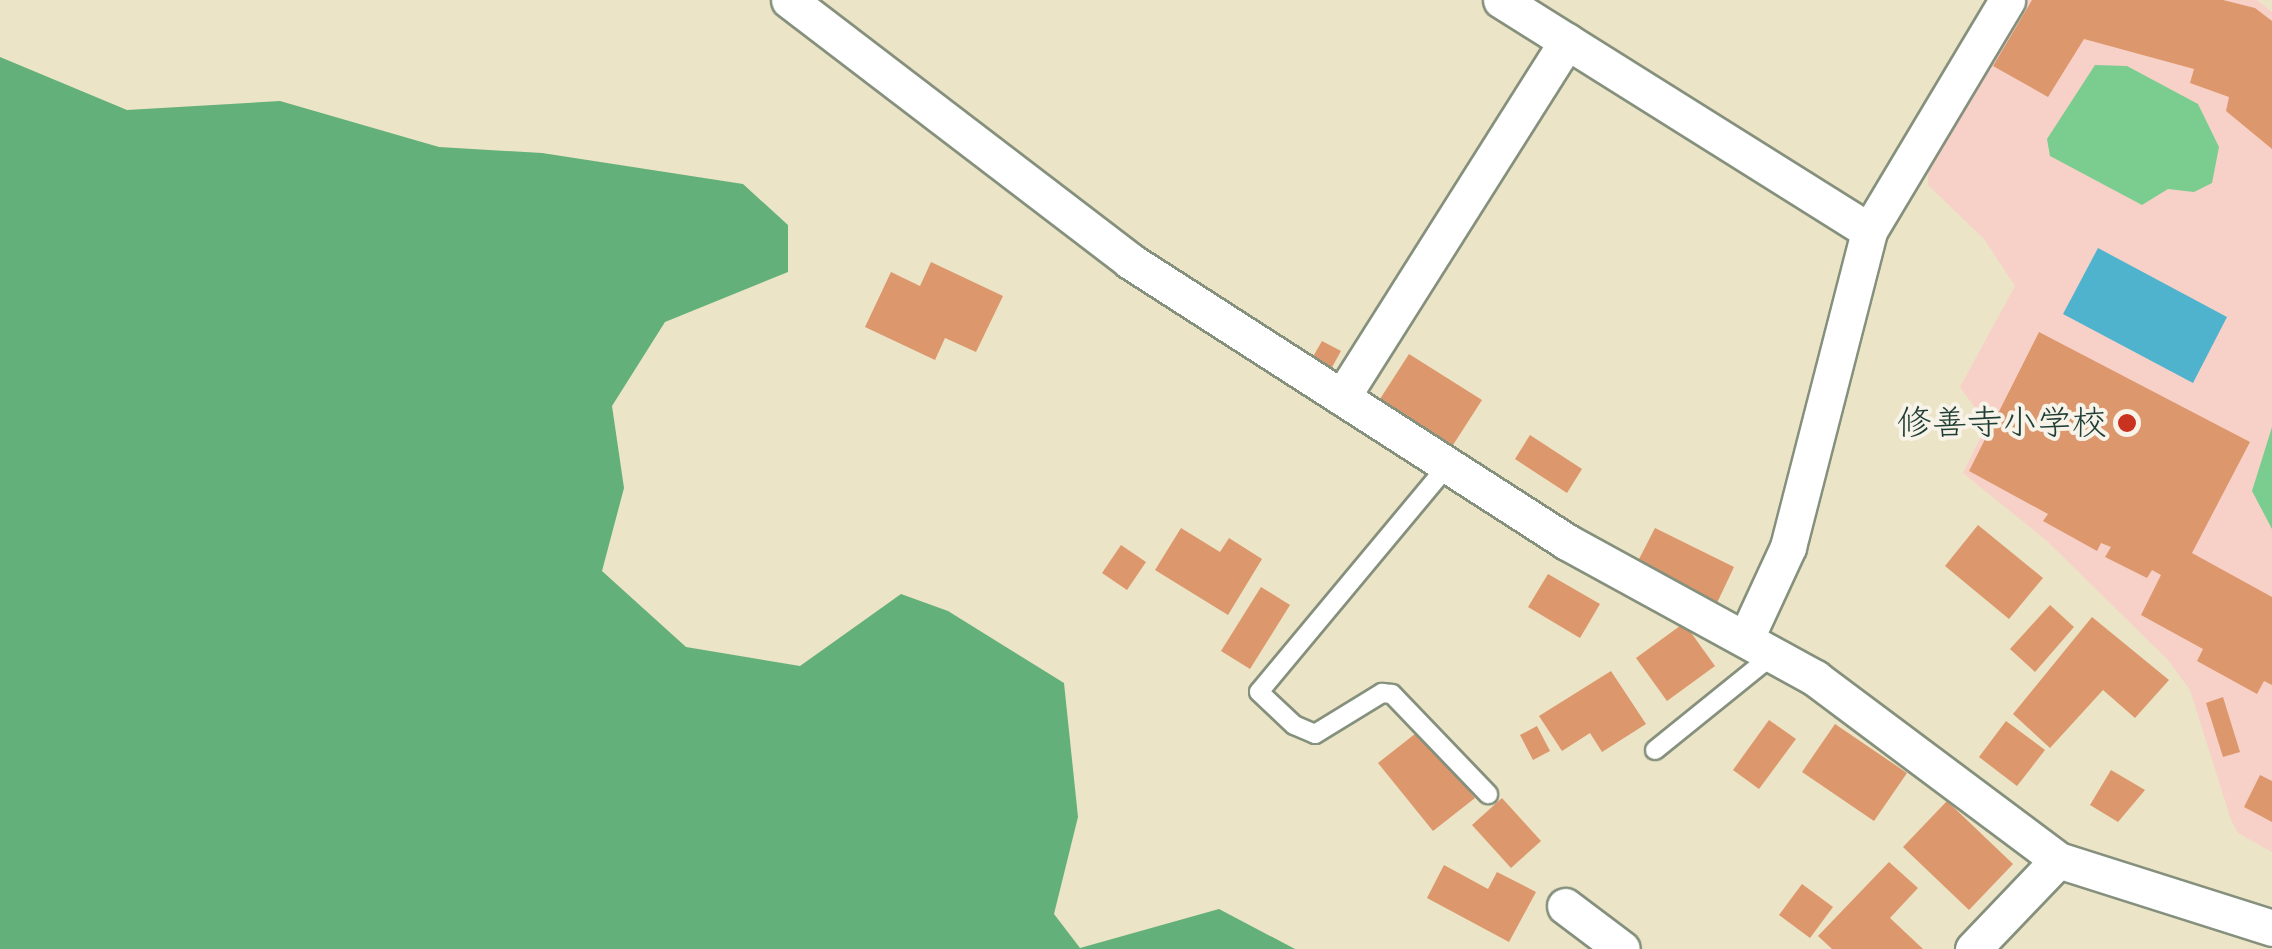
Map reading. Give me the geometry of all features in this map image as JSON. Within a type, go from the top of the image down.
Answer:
[{"type":"street","points":[[789,0],[1130,261],[1624,576],[1760,646],[1879,723],[2058,860],[2272,928]]},
{"type":"street","points":[[1500,0],[1870,231]]},
{"type":"street","points":[[1760,646],[1870,231],[2007,0]]},
{"type":"street","points":[[1342,396],[1567,42]]},
{"type":"street","points":[[1973,949],[2058,860]]},
{"type":"street","points":[[1565,906],[1622,949]]},
{"type":"lane","points":[[1448,466],[1258,692],[1294,725],[1315,734],[1382,693],[1392,694],[1488,794]]},
{"type":"lane","points":[[1655,750],[1760,646]]},
{"type":"shaded area","name":"修善寺小学校","points":[[2025,0],[2257,0],[2272,12],[2272,852],[2238,833],[2190,690],[2168,660],[2047,541],[1963,473],[1983,432],[1979,413],[1960,387],[2015,286],[1984,239],[1928,185],[1928,174]]},
{"type":"green space","points":[[0,57],[127,110],[280,101],[439,147],[542,153],[743,184],[788,225],[788,272],[665,322],[612,406],[624,488],[602,571],[686,647],[800,666],[901,594],[948,611],[1064,683],[1078,817],[1054,914],[1080,948],[1219,909],[1295,949],[0,949]]},
{"type":"green space","points":[[2095,65],[2127,66],[2198,104],[2219,147],[2212,183],[2194,192],[2168,189],[2142,205],[2050,156],[2047,139]]},
{"type":"green space","points":[[2272,427],[2272,529],[2252,491]]},
{"type":"water","points":[[2098,248],[2227,317],[2193,383],[2063,314]]},
{"type":"building","points":[[2032,0],[2223,0],[2255,8],[2272,21],[2272,149],[2226,111],[2229,97],[2190,83],[2194,69],[2084,39],[2048,97],[1993,66]]},
{"type":"building","points":[[931,262],[1003,296],[976,352],[945,338],[935,360],[865,327],[891,272],[920,286]]},
{"type":"building","points":[[2039,332],[2250,442],[2192,553],[2272,597],[2272,685],[2264,681],[2257,694],[2197,661],[2203,649],[2141,615],[2161,575],[2152,570],[2147,578],[2105,557],[2111,547],[2101,543],[2097,551],[2043,521],[2048,514],[1969,471]]},
{"type":"building","points":[[1322,341],[1341,351],[1326,378],[1307,367]]},
{"type":"building","points":[[1409,354],[1482,400],[1453,445],[1380,399]]},
{"type":"building","points":[[1530,435],[1582,469],[1567,493],[1515,459]]},
{"type":"building","points":[[1978,525],[2043,578],[2009,619],[1945,566]]},
{"type":"building","points":[[1181,528],[1220,552],[1229,538],[1262,559],[1228,615],[1155,570]]},
{"type":"building","points":[[1655,528],[1734,567],[1716,605],[1636,565]]},
{"type":"building","points":[[1121,545],[1146,562],[1127,590],[1102,573]]},
{"type":"building","points":[[1548,574],[1600,604],[1580,638],[1528,607]]},
{"type":"building","points":[[1261,587],[1290,605],[1250,669],[1221,651]]},
{"type":"building","points":[[2050,605],[2074,627],[2035,672],[2010,649]]},
{"type":"building","points":[[2092,617],[2169,680],[2135,718],[2103,690],[2050,748],[2013,714]]},
{"type":"building","points":[[1684,623],[1715,666],[1667,701],[1636,658]]},
{"type":"building","points":[[1611,671],[1646,724],[1602,752],[1590,733],[1562,751],[1539,716]]},
{"type":"building","points":[[2223,697],[2240,752],[2223,757],[2206,703]]},
{"type":"building","points":[[1769,720],[1796,739],[1759,789],[1733,770]]},
{"type":"building","points":[[2006,721],[2045,750],[2017,786],[1979,757]]},
{"type":"building","points":[[1835,724],[1907,773],[1874,821],[1802,772]]},
{"type":"building","points":[[1537,726],[1550,751],[1533,760],[1520,735]]},
{"type":"building","points":[[1420,730],[1475,798],[1433,831],[1378,763]]},
{"type":"building","points":[[2111,770],[2145,790],[2118,822],[2090,805]]},
{"type":"building","points":[[2260,775],[2272,781],[2272,822],[2244,807]]},
{"type":"building","points":[[1502,798],[1541,841],[1511,868],[1472,825]]},
{"type":"building","points":[[1947,801],[2013,864],[1969,910],[1903,847]]},
{"type":"building","points":[[1889,862],[1918,888],[1890,918],[1923,949],[1832,949],[1818,936]]},
{"type":"building","points":[[1444,865],[1488,889],[1497,872],[1536,892],[1509,942],[1427,898]]},
{"type":"building","points":[[1802,884],[1833,907],[1810,938],[1779,915]]},
{"type":"place","name":"修善寺小学校","points":[[2127,423]]}]
